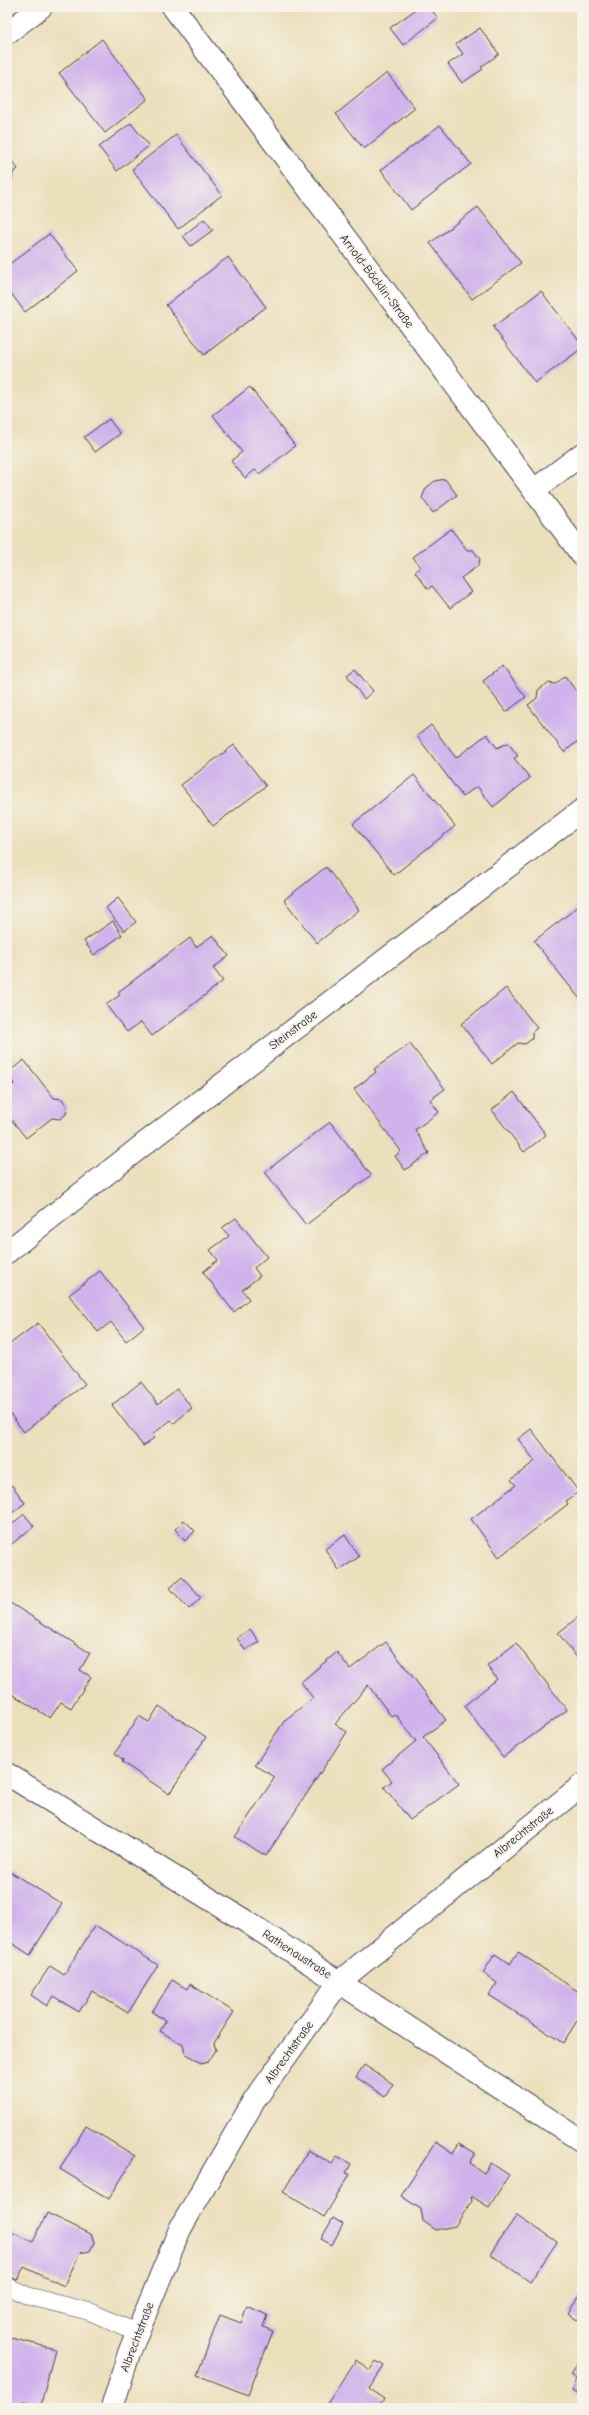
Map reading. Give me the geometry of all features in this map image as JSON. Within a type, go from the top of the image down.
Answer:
[{"type":"street","points":[[7,33],[41,7]]},
{"type":"street","name":"Arnold-Böcklin-Straße","points":[[173,7],[582,555]]},
{"type":"street","points":[[534,490],[582,454]]},
{"type":"street","name":"Steinstraße","points":[[7,1252],[148,1141],[582,810]]},
{"type":"street","name":"Rathenaustraße","points":[[7,1774],[340,1981],[582,2141]]},
{"type":"street","name":"Albrechtstraße","points":[[112,2408],[129,2353],[180,2229],[254,2101],[340,1981],[582,1785]]},
{"type":"lane","points":[[7,2286],[28,2296],[91,2312],[137,2333]]},
{"type":"building","points":[[419,7],[429,7],[438,18],[403,45],[390,28]]},
{"type":"building","points":[[480,28],[499,54],[481,67],[483,69],[462,83],[448,64],[463,54],[456,44]]},
{"type":"building","points":[[102,39],[148,99],[105,133],[59,73]]},
{"type":"building","points":[[387,73],[415,108],[364,149],[336,114]]},
{"type":"building","points":[[131,123],[149,146],[117,171],[99,147]]},
{"type":"building","points":[[440,125],[471,164],[411,210],[381,170]]},
{"type":"building","points":[[176,135],[222,195],[178,229],[132,169]]},
{"type":"building","points":[[7,155],[18,169],[13,173],[12,181],[7,185]]},
{"type":"building","points":[[478,207],[521,263],[472,299],[430,243]]},
{"type":"building","points":[[204,219],[213,230],[191,246],[183,236]]},
{"type":"building","points":[[49,234],[78,271],[25,312],[7,288],[7,266]]},
{"type":"building","points":[[228,257],[266,307],[204,355],[166,305]]},
{"type":"building","points":[[541,291],[582,345],[582,348],[535,383],[493,327]]},
{"type":"building","points":[[250,387],[295,446],[259,474],[255,470],[245,478],[231,461],[242,452],[213,415]]},
{"type":"building","points":[[109,419],[120,434],[95,452],[84,437]]},
{"type":"building","points":[[445,479],[457,495],[433,513],[422,498],[426,488],[435,481]]},
{"type":"building","points":[[451,529],[467,550],[473,550],[480,559],[478,566],[461,578],[471,592],[450,608],[432,586],[428,589],[415,572],[420,567],[413,557]]},
{"type":"building","points":[[502,666],[526,697],[506,712],[483,681]]},
{"type":"building","points":[[355,669],[373,691],[364,699],[347,675]]},
{"type":"building","points":[[565,676],[582,699],[582,738],[564,752],[528,705],[537,698],[538,690],[548,683],[556,684]]},
{"type":"building","points":[[431,725],[456,758],[487,734],[497,748],[508,743],[518,756],[514,758],[530,778],[493,807],[477,786],[463,797],[417,736]]},
{"type":"building","points":[[234,745],[266,786],[213,826],[181,785]]},
{"type":"building","points":[[414,775],[455,826],[394,875],[353,824]]},
{"type":"building","points":[[326,867],[359,910],[317,943],[284,900]]},
{"type":"building","points":[[118,898],[136,922],[124,931],[106,908]]},
{"type":"building","points":[[580,905],[582,907],[582,996],[579,998],[534,941]]},
{"type":"building","points":[[113,921],[122,935],[94,955],[84,941]]},
{"type":"building","points":[[213,935],[229,956],[213,968],[223,981],[152,1036],[141,1022],[127,1032],[106,1005],[120,995],[118,992],[190,938],[196,947]]},
{"type":"building","points":[[506,988],[537,1028],[532,1032],[532,1039],[525,1044],[518,1043],[492,1064],[461,1024]]},
{"type":"building","points":[[410,1044],[445,1089],[430,1100],[439,1112],[415,1130],[429,1153],[405,1170],[395,1156],[401,1151],[354,1089],[376,1072],[374,1069]]},
{"type":"building","points":[[24,1060],[54,1098],[62,1099],[67,1106],[66,1114],[60,1119],[52,1118],[26,1138],[7,1114],[7,1089],[14,1084],[7,1073]]},
{"type":"building","points":[[514,1092],[546,1135],[524,1152],[492,1110]]},
{"type":"building","points":[[330,1122],[371,1175],[306,1225],[265,1172]]},
{"type":"building","points":[[236,1218],[267,1257],[254,1268],[260,1276],[242,1290],[249,1299],[234,1312],[203,1272],[218,1260],[210,1250],[229,1236],[222,1228]]},
{"type":"building","points":[[100,1271],[144,1327],[126,1341],[111,1322],[98,1332],[69,1295]]},
{"type":"building","points":[[38,1323],[85,1384],[24,1432],[7,1410],[7,1346]]},
{"type":"building","points":[[141,1382],[158,1404],[177,1389],[192,1408],[174,1423],[171,1420],[152,1435],[154,1438],[143,1446],[112,1405]]},
{"type":"building","points":[[531,1429],[579,1492],[566,1501],[568,1504],[499,1557],[471,1519],[516,1485],[511,1480],[535,1461],[518,1439]]},
{"type":"building","points":[[12,1485],[25,1503],[7,1517],[7,1489]]},
{"type":"building","points":[[24,1514],[34,1526],[7,1548],[7,1525],[10,1526]]},
{"type":"building","points":[[184,1520],[195,1531],[185,1541],[175,1529]]},
{"type":"building","points":[[345,1535],[359,1557],[339,1570],[325,1549]]},
{"type":"building","points":[[182,1577],[201,1597],[189,1609],[170,1588]]},
{"type":"building","points":[[7,1601],[90,1653],[80,1670],[91,1677],[71,1708],[61,1702],[50,1718],[7,1691]]},
{"type":"building","points":[[582,1614],[582,1664],[558,1633]]},
{"type":"building","points":[[250,1629],[259,1642],[245,1650],[237,1638]]},
{"type":"building","points":[[386,1642],[446,1720],[423,1737],[459,1784],[410,1820],[384,1787],[392,1781],[382,1769],[416,1741],[395,1714],[391,1716],[368,1685],[335,1724],[347,1732],[266,1856],[235,1837],[275,1777],[255,1765],[285,1720],[313,1698],[301,1682],[337,1652],[350,1669]]},
{"type":"building","points":[[516,1643],[567,1710],[503,1757],[464,1706],[497,1679],[487,1666]]},
{"type":"building","points":[[159,1706],[206,1737],[169,1794],[122,1762],[123,1760],[115,1753],[139,1716],[149,1722]]},
{"type":"building","points":[[7,1870],[62,1904],[30,1955],[7,1940]]},
{"type":"building","points":[[95,1925],[158,1965],[128,2013],[92,1991],[79,2012],[53,1996],[47,2006],[31,1995],[50,1966],[64,1975]]},
{"type":"building","points":[[518,1952],[582,1994],[582,2013],[563,2043],[489,1995],[497,1983],[483,1973],[495,1954],[510,1964]]},
{"type":"building","points":[[172,1980],[187,1989],[190,1984],[234,2012],[214,2043],[216,2050],[208,2062],[202,2064],[185,2053],[183,2045],[160,2031],[166,2021],[152,2012]]},
{"type":"building","points":[[364,2065],[393,2084],[385,2097],[356,2077]]},
{"type":"building","points":[[86,2126],[135,2156],[109,2199],[60,2169]]},
{"type":"building","points":[[436,2142],[453,2153],[459,2143],[475,2153],[469,2163],[484,2173],[491,2163],[509,2175],[489,2207],[471,2196],[472,2201],[455,2226],[436,2230],[423,2221],[421,2209],[401,2196]]},
{"type":"building","points":[[308,2150],[332,2164],[337,2156],[351,2164],[346,2173],[350,2174],[324,2217],[283,2192]]},
{"type":"building","points":[[47,2213],[91,2234],[94,2243],[90,2251],[80,2253],[64,2286],[24,2267],[17,2280],[7,2275],[7,2230],[33,2242]]},
{"type":"building","points":[[517,2215],[557,2242],[530,2282],[490,2254]]},
{"type":"building","points":[[333,2218],[343,2224],[332,2245],[321,2239]]},
{"type":"building","points":[[582,2292],[582,2322],[568,2313]]},
{"type":"building","points":[[247,2306],[267,2315],[263,2327],[273,2331],[248,2395],[197,2375],[220,2315],[241,2323]]},
{"type":"building","points":[[7,2337],[55,2349],[41,2405],[23,2401],[21,2408],[7,2408]]},
{"type":"building","points":[[582,2357],[582,2397],[573,2391],[576,2378],[571,2375]]},
{"type":"building","points":[[356,2360],[370,2370],[376,2361],[384,2366],[369,2389],[384,2399],[378,2408],[332,2408],[327,2404]]}]
